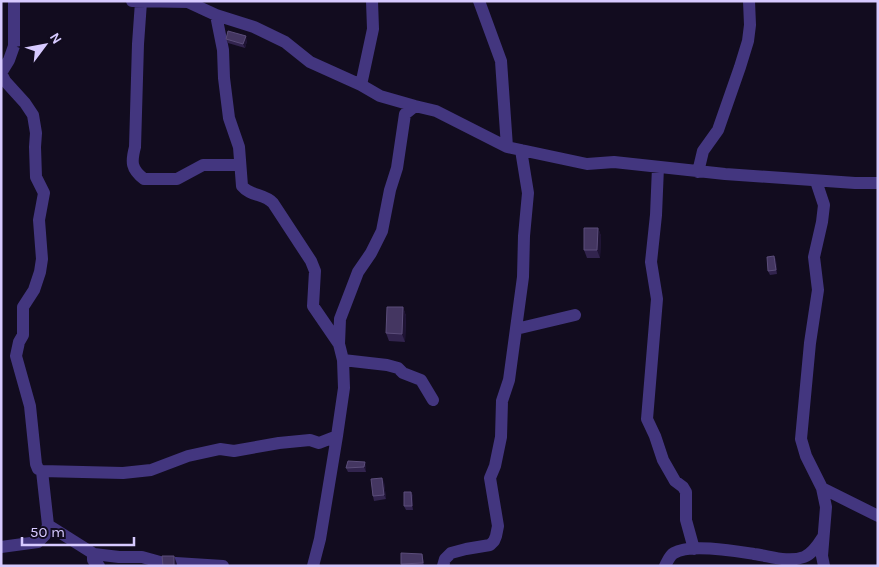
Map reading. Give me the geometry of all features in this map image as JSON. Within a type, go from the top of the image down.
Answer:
[{"type":"street","points":[[14,1],[14,46],[9,60],[1,73],[5,81],[26,103],[32,115],[36,133],[36,177],[44,193],[39,220],[42,259],[40,272],[34,290],[23,307],[22,336],[16,350],[30,406],[38,469],[42,472],[123,474],[151,470],[188,456],[220,449],[234,451],[278,442],[310,440],[320,442],[337,436]]},
{"type":"street","points":[[361,85],[372,29],[372,1]]},
{"type":"street","points":[[480,1],[500,61],[507,147]]},
{"type":"street","points":[[698,172],[704,151],[718,130],[740,67],[750,25],[749,1]]},
{"type":"street","points":[[240,165],[203,164],[177,179],[144,179],[133,168],[131,160],[135,147],[138,44],[137,2],[188,2],[216,16],[254,27],[285,42],[310,62],[361,85],[380,96],[407,108],[436,111],[507,147],[587,164],[614,162],[698,172],[878,184]]},
{"type":"street","points":[[216,16],[223,50],[229,118],[239,147],[242,186],[246,191],[265,197],[273,203],[311,261],[315,271],[314,306],[339,344]]},
{"type":"street","points":[[313,566],[320,539],[344,388],[343,360],[339,344],[340,319],[358,272],[371,253],[382,231],[390,190],[397,168],[407,108]]},
{"type":"street","points":[[443,566],[445,559],[450,553],[466,548],[490,545],[494,541],[498,526],[490,478],[495,466],[501,437],[502,400],[509,380],[523,277],[528,193],[521,150]]},
{"type":"street","points":[[658,168],[651,262],[656,299],[647,419],[663,460],[675,481],[686,492],[686,520],[694,549]]},
{"type":"street","points":[[816,181],[824,205],[814,257],[818,290],[810,343],[801,439],[806,456],[822,488],[826,507],[822,556],[824,566]]},
{"type":"street","points":[[516,329],[575,314]]},
{"type":"street","points":[[343,360],[398,368],[403,373],[421,380],[433,400]]},
{"type":"street","points":[[1,547],[38,542],[45,535],[48,525],[42,472]]},
{"type":"street","points":[[822,488],[878,516]]},
{"type":"street","points":[[48,525],[97,560],[119,557],[142,557],[160,562],[223,566]]},
{"type":"street","points":[[665,566],[675,552],[694,549],[747,553],[784,559],[805,557],[823,538]]},
{"type":"building","points":[[228,31],[246,36],[243,44],[226,39]]},
{"type":"building","points":[[584,228],[598,228],[597,250],[584,250]]},
{"type":"building","points":[[774,256],[776,270],[768,271],[767,257]]},
{"type":"building","points":[[387,307],[403,307],[402,334],[386,333]]},
{"type":"building","points":[[348,461],[365,462],[364,467],[346,468]]},
{"type":"building","points":[[382,478],[384,495],[373,496],[371,479]]},
{"type":"building","points":[[404,492],[411,492],[412,506],[404,506]]},
{"type":"building","points":[[401,553],[422,554],[423,563],[401,564]]},
{"type":"building","points":[[162,556],[174,556],[174,566],[163,566]]}]
